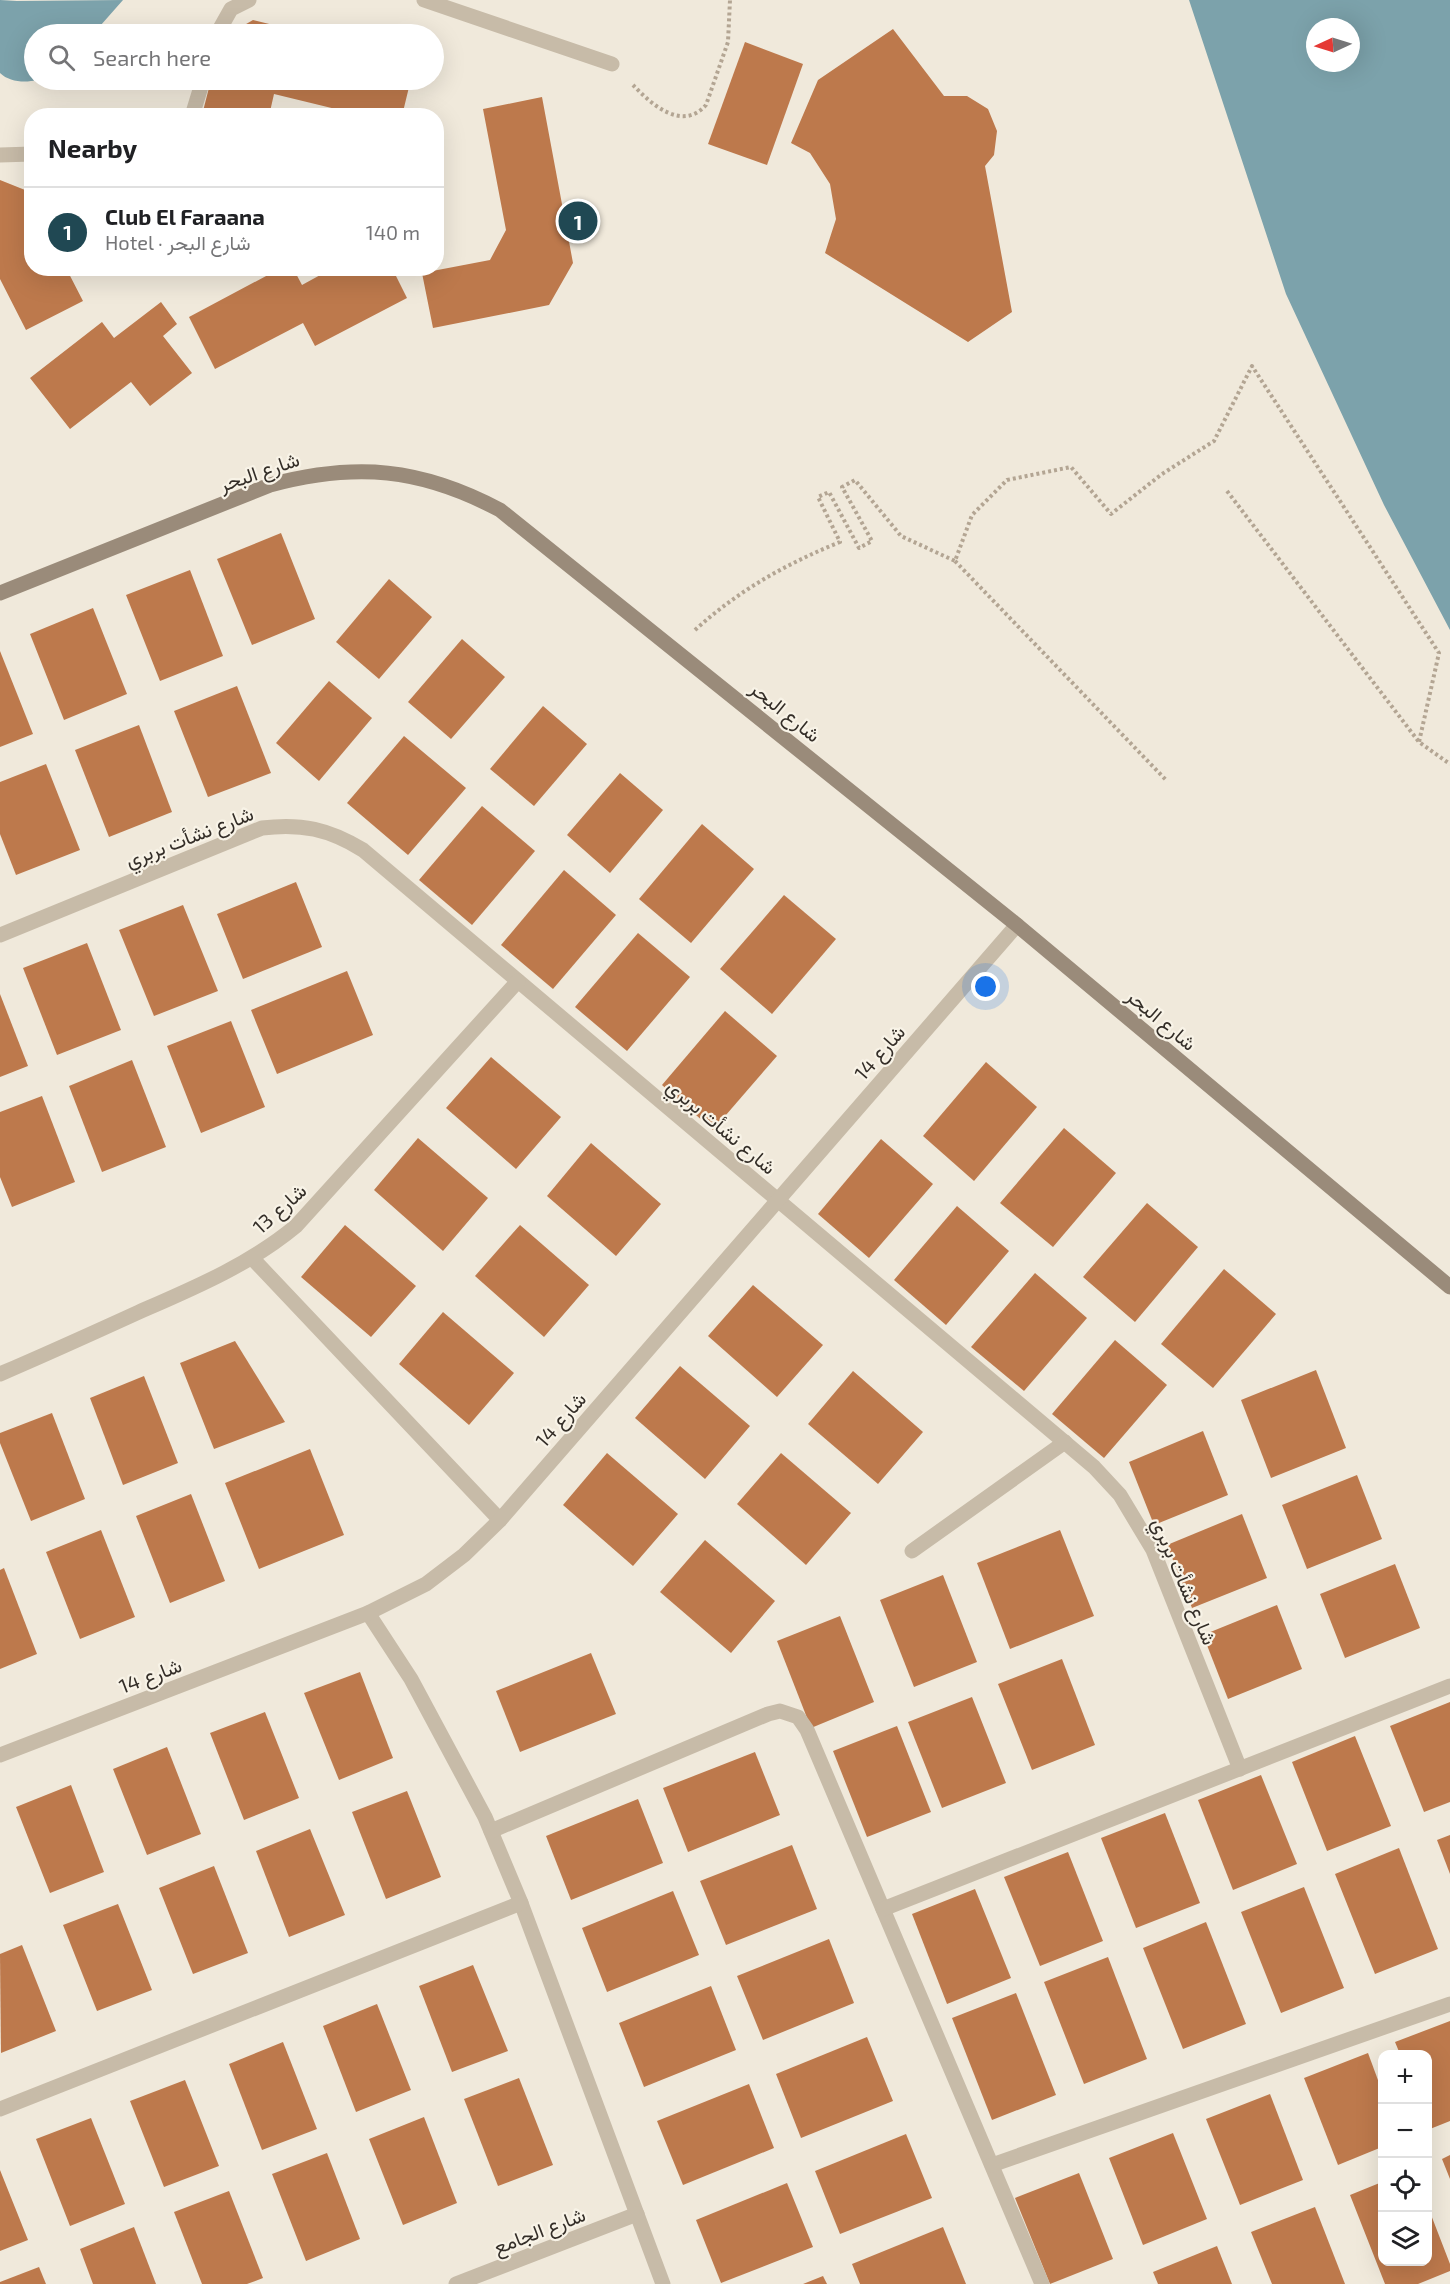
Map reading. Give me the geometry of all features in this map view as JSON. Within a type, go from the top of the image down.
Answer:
[{"type":"main road","name":"شارع البحر","points":[[0,593],[270,485],[304,476],[372,470],[438,482],[500,510],[1017,924],[1450,1287]]},
{"type":"street","points":[[223,24],[231,9],[249,0]]},
{"type":"street","points":[[424,0],[612,64]]},
{"type":"street","points":[[194,108],[200,90]]},
{"type":"street","points":[[0,155],[24,154]]},
{"type":"street","name":"شارع نشأت بربري","points":[[0,935],[262,828],[289,825],[324,830],[340,836],[363,850],[1094,1467],[1120,1495],[1153,1550],[1240,1768]]},
{"type":"street","name":"شارع 14","points":[[0,1755],[368,1613],[426,1584],[465,1555],[500,1520],[1017,924]]},
{"type":"street","name":"شارع 13","points":[[0,1374],[198,1286],[252,1258],[296,1226],[518,981]]},
{"type":"street","points":[[252,1258],[500,1520]]},
{"type":"street","points":[[912,1551],[1065,1442]]},
{"type":"street","points":[[368,1613],[411,1679],[449,1747],[491,1831],[521,1903],[663,2284]]},
{"type":"street","points":[[883,1909],[1450,1686]]},
{"type":"street","points":[[491,1831],[768,1714],[780,1711],[798,1717],[807,1730],[1042,2284]]},
{"type":"street","points":[[0,2109],[521,1903]]},
{"type":"street","points":[[992,2165],[1450,2004]]},
{"type":"street","name":"شارع الجامع","points":[[456,2284],[637,2214]]},
{"type":"path","points":[[612,64],[661,111],[684,117],[700,112],[706,105],[728,42],[730,0]]},
{"type":"path","points":[[955,561],[972,515],[1008,480],[1071,467],[1112,514],[1162,474],[1214,441],[1252,366],[1439,653],[1419,742]]},
{"type":"path","points":[[674,648],[719,608],[787,564],[840,542],[818,497],[829,492],[859,548],[872,541],[842,487],[855,480],[901,536],[955,561],[1166,780]]},
{"type":"path","points":[[1227,491],[1419,742],[1450,764]]},
{"type":"water","points":[[0,0],[123,0],[102,24],[24,24],[24,81],[12,80],[0,73]]},
{"type":"water","points":[[1189,0],[1450,0],[1450,630],[1384,505],[1286,294]]},
{"type":"building","points":[[253,20],[269,24],[246,24]]},
{"type":"building","points":[[893,29],[944,96],[967,96],[988,109],[997,131],[994,155],[985,166],[1012,312],[968,342],[825,253],[836,219],[830,184],[810,153],[791,143],[818,80]]},
{"type":"building","points":[[745,42],[803,64],[767,165],[708,144]]},
{"type":"building","points":[[208,90],[408,90],[404,108],[332,108],[274,94],[271,108],[204,108]]},
{"type":"building","points":[[542,97],[573,263],[549,305],[433,328],[423,276],[444,276],[444,269],[490,260],[506,230],[483,109]]},
{"type":"building","points":[[0,180],[24,190],[24,276],[70,276],[83,301],[26,330],[0,279]]},
{"type":"building","points":[[266,276],[297,276],[302,285],[318,276],[396,276],[407,298],[315,346],[303,323],[215,369],[189,317]]},
{"type":"building","points":[[161,302],[177,324],[163,336],[192,373],[150,406],[131,382],[70,429],[30,378],[102,322],[114,338]]},
{"type":"building","points":[[281,533],[315,619],[252,645],[217,559]]},
{"type":"building","points":[[190,570],[223,656],[160,681],[126,595]]},
{"type":"building","points":[[389,579],[432,617],[379,679],[336,642]]},
{"type":"building","points":[[93,608],[127,694],[64,720],[30,634]]},
{"type":"building","points":[[462,639],[505,677],[451,739],[408,702]]},
{"type":"building","points":[[0,651],[33,734],[0,747]]},
{"type":"building","points":[[329,681],[372,718],[319,781],[276,743]]},
{"type":"building","points":[[237,686],[271,773],[208,797],[174,711]]},
{"type":"building","points":[[543,706],[587,744],[534,806],[490,769]]},
{"type":"building","points":[[139,725],[172,812],[109,837],[75,750]]},
{"type":"building","points":[[404,736],[466,788],[408,855],[347,803]]},
{"type":"building","points":[[46,764],[80,850],[16,875],[0,834],[0,782]]},
{"type":"building","points":[[620,773],[663,810],[610,873],[567,835]]},
{"type":"building","points":[[482,806],[535,851],[472,925],[419,880]]},
{"type":"building","points":[[702,824],[754,869],[691,943],[639,899]]},
{"type":"building","points":[[564,870],[616,915],[553,989],[501,945]]},
{"type":"building","points":[[296,882],[322,947],[243,979],[217,914]]},
{"type":"building","points":[[784,895],[836,939],[772,1014],[720,969]]},
{"type":"building","points":[[183,905],[218,991],[154,1016],[119,930]]},
{"type":"building","points":[[638,933],[690,977],[627,1051],[575,1007]]},
{"type":"building","points":[[87,943],[121,1030],[57,1055],[23,968]]},
{"type":"building","points":[[347,971],[373,1035],[277,1074],[251,1010]]},
{"type":"building","points":[[0,994],[28,1066],[0,1077]]},
{"type":"building","points":[[725,1011],[777,1056],[713,1130],[662,1085]]},
{"type":"building","points":[[231,1021],[265,1107],[201,1133],[167,1046]]},
{"type":"building","points":[[491,1057],[561,1117],[516,1169],[446,1108]]},
{"type":"building","points":[[132,1060],[166,1147],[102,1172],[69,1086]]},
{"type":"building","points":[[986,1062],[1037,1107],[974,1181],[923,1136]]},
{"type":"building","points":[[42,1096],[75,1182],[12,1207],[0,1177],[0,1112]]},
{"type":"building","points":[[1064,1128],[1116,1173],[1053,1247],[1000,1203]]},
{"type":"building","points":[[418,1138],[488,1198],[443,1251],[374,1190]]},
{"type":"building","points":[[881,1139],[933,1184],[869,1258],[818,1214]]},
{"type":"building","points":[[591,1143],[661,1204],[616,1256],[547,1196]]},
{"type":"building","points":[[1147,1203],[1198,1247],[1135,1322],[1083,1277]]},
{"type":"building","points":[[957,1206],[1009,1251],[946,1325],[894,1280]]},
{"type":"building","points":[[345,1225],[416,1286],[371,1337],[301,1277]]},
{"type":"building","points":[[520,1225],[589,1285],[544,1337],[475,1276]]},
{"type":"building","points":[[1224,1269],[1276,1314],[1213,1388],[1161,1344]]},
{"type":"building","points":[[1035,1273],[1087,1318],[1024,1391],[971,1347]]},
{"type":"building","points":[[753,1285],[823,1345],[777,1397],[708,1336]]},
{"type":"building","points":[[443,1312],[514,1373],[469,1425],[399,1364]]},
{"type":"building","points":[[1115,1340],[1167,1385],[1104,1458],[1052,1414]]},
{"type":"building","points":[[235,1341],[285,1422],[214,1449],[180,1363]]},
{"type":"building","points":[[680,1366],[750,1426],[705,1479],[635,1418]]},
{"type":"building","points":[[1316,1370],[1346,1448],[1271,1478],[1241,1400]]},
{"type":"building","points":[[853,1371],[923,1432],[878,1484],[808,1424]]},
{"type":"building","points":[[144,1376],[178,1463],[123,1485],[90,1398]]},
{"type":"building","points":[[52,1413],[85,1499],[31,1521],[0,1443],[0,1433]]},
{"type":"building","points":[[1203,1431],[1228,1495],[1154,1525],[1129,1462]]},
{"type":"building","points":[[310,1449],[344,1535],[259,1569],[225,1483]]},
{"type":"building","points":[[607,1453],[678,1514],[633,1566],[563,1505]]},
{"type":"building","points":[[781,1453],[851,1513],[806,1565],[737,1504]]},
{"type":"building","points":[[1357,1475],[1382,1539],[1307,1569],[1282,1505]]},
{"type":"building","points":[[191,1494],[225,1581],[170,1603],[136,1516]]},
{"type":"building","points":[[1242,1514],[1267,1578],[1192,1608],[1167,1545]]},
{"type":"building","points":[[101,1530],[135,1617],[80,1639],[46,1552]]},
{"type":"building","points":[[1060,1530],[1094,1616],[1010,1649],[977,1563]]},
{"type":"building","points":[[705,1540],[775,1601],[731,1653],[660,1592]]},
{"type":"building","points":[[1395,1564],[1420,1628],[1345,1658],[1320,1594]]},
{"type":"building","points":[[4,1568],[37,1654],[0,1669],[0,1570]]},
{"type":"building","points":[[943,1575],[977,1662],[914,1687],[880,1600]]},
{"type":"building","points":[[1277,1605],[1302,1669],[1228,1699],[1203,1635]]},
{"type":"building","points":[[840,1616],[874,1702],[811,1728],[777,1641]]},
{"type":"building","points":[[591,1653],[616,1714],[520,1752],[496,1691]]},
{"type":"building","points":[[1062,1659],[1095,1745],[1032,1770],[998,1684]]},
{"type":"building","points":[[360,1672],[393,1758],[339,1780],[304,1693]]},
{"type":"building","points":[[972,1697],[1006,1783],[942,1808],[908,1722]]},
{"type":"building","points":[[1450,1702],[1450,1802],[1424,1812],[1390,1726]]},
{"type":"building","points":[[265,1712],[299,1798],[244,1820],[210,1733]]},
{"type":"building","points":[[897,1726],[931,1812],[867,1837],[833,1751]]},
{"type":"building","points":[[1355,1736],[1391,1826],[1327,1851],[1292,1762]]},
{"type":"building","points":[[167,1747],[201,1834],[147,1855],[113,1769]]},
{"type":"building","points":[[755,1752],[780,1815],[688,1852],[663,1788]]},
{"type":"building","points":[[1261,1775],[1297,1864],[1233,1890],[1198,1800]]},
{"type":"building","points":[[71,1785],[104,1872],[50,1893],[16,1807]]},
{"type":"building","points":[[407,1791],[441,1877],[386,1899],[352,1812]]},
{"type":"building","points":[[638,1799],[663,1863],[571,1900],[546,1836]]},
{"type":"building","points":[[1165,1813],[1200,1903],[1136,1928],[1101,1838]]},
{"type":"building","points":[[310,1829],[345,1915],[289,1937],[256,1851]]},
{"type":"building","points":[[1450,1835],[1450,1874],[1437,1840]]},
{"type":"building","points":[[792,1845],[817,1909],[726,1945],[700,1881]]},
{"type":"building","points":[[1399,1848],[1438,1949],[1375,1974],[1335,1874]]},
{"type":"building","points":[[1068,1852],[1103,1941],[1040,1966],[1004,1877]]},
{"type":"building","points":[[214,1866],[248,1953],[193,1974],[159,1888]]},
{"type":"building","points":[[1304,1887],[1344,1988],[1281,2013],[1241,1912]]},
{"type":"building","points":[[975,1889],[1011,1978],[947,2004],[912,1914]]},
{"type":"building","points":[[673,1891],[699,1955],[607,1992],[582,1928]]},
{"type":"building","points":[[118,1904],[152,1990],[97,2011],[63,1925]]},
{"type":"building","points":[[1206,1922],[1246,2024],[1183,2049],[1143,1948]]},
{"type":"building","points":[[829,1939],[854,2003],[763,2040],[737,1976]]},
{"type":"building","points":[[22,1945],[56,2031],[1,2053],[0,1954]]},
{"type":"building","points":[[1108,1957],[1147,2059],[1084,2084],[1044,1982]]},
{"type":"building","points":[[473,1965],[508,2051],[452,2072],[419,1986]]},
{"type":"building","points":[[711,1986],[736,2050],[644,2087],[619,2023]]},
{"type":"building","points":[[1016,1993],[1056,2095],[992,2120],[952,2018]]},
{"type":"building","points":[[377,2004],[411,2090],[356,2112],[323,2026]]},
{"type":"building","points":[[1450,2021],[1450,2121],[1432,2128],[1432,2050],[1398,2050],[1395,2042]]},
{"type":"building","points":[[867,2037],[893,2101],[801,2138],[776,2074]]},
{"type":"building","points":[[283,2042],[317,2129],[262,2150],[229,2064]]},
{"type":"building","points":[[1368,2053],[1378,2080],[1378,2149],[1338,2165],[1304,2078]]},
{"type":"building","points":[[519,2078],[553,2165],[498,2186],[464,2099]]},
{"type":"building","points":[[185,2080],[219,2166],[164,2187],[130,2101]]},
{"type":"building","points":[[749,2084],[774,2148],[683,2185],[657,2121]]},
{"type":"building","points":[[1270,2094],[1303,2180],[1240,2205],[1206,2119]]},
{"type":"building","points":[[424,2117],[457,2203],[403,2225],[369,2139]]},
{"type":"building","points":[[91,2118],[125,2204],[70,2226],[36,2139]]},
{"type":"building","points":[[1173,2133],[1207,2219],[1143,2245],[1109,2158]]},
{"type":"building","points":[[906,2134],[932,2198],[840,2234],[815,2171]]},
{"type":"building","points":[[327,2153],[360,2239],[306,2261],[272,2174]]},
{"type":"building","points":[[1450,2155],[1450,2179],[1442,2159]]},
{"type":"building","points":[[0,2170],[28,2240],[0,2251]]},
{"type":"building","points":[[1079,2173],[1113,2259],[1050,2284],[1015,2198]]},
{"type":"building","points":[[787,2183],[813,2247],[721,2283],[696,2220]]},
{"type":"building","points":[[1378,2184],[1378,2266],[1432,2266],[1432,2217],[1450,2264],[1450,2271],[1418,2284],[1385,2284],[1350,2195]]},
{"type":"building","points":[[229,2191],[263,2278],[247,2284],[202,2284],[174,2212]]},
{"type":"building","points":[[1315,2207],[1345,2284],[1272,2284],[1251,2232]]},
{"type":"building","points":[[134,2227],[156,2284],[93,2284],[80,2249]]},
{"type":"building","points":[[943,2227],[966,2284],[860,2284],[852,2264]]},
{"type":"building","points":[[1217,2246],[1232,2284],[1158,2284],[1153,2272]]},
{"type":"building","points":[[39,2267],[46,2284],[0,2284],[0,2282]]},
{"type":"building","points":[[823,2276],[827,2284],[803,2284]]},
{"type":"place","name":"Club El Faraana","points":[[578,221]]}]
